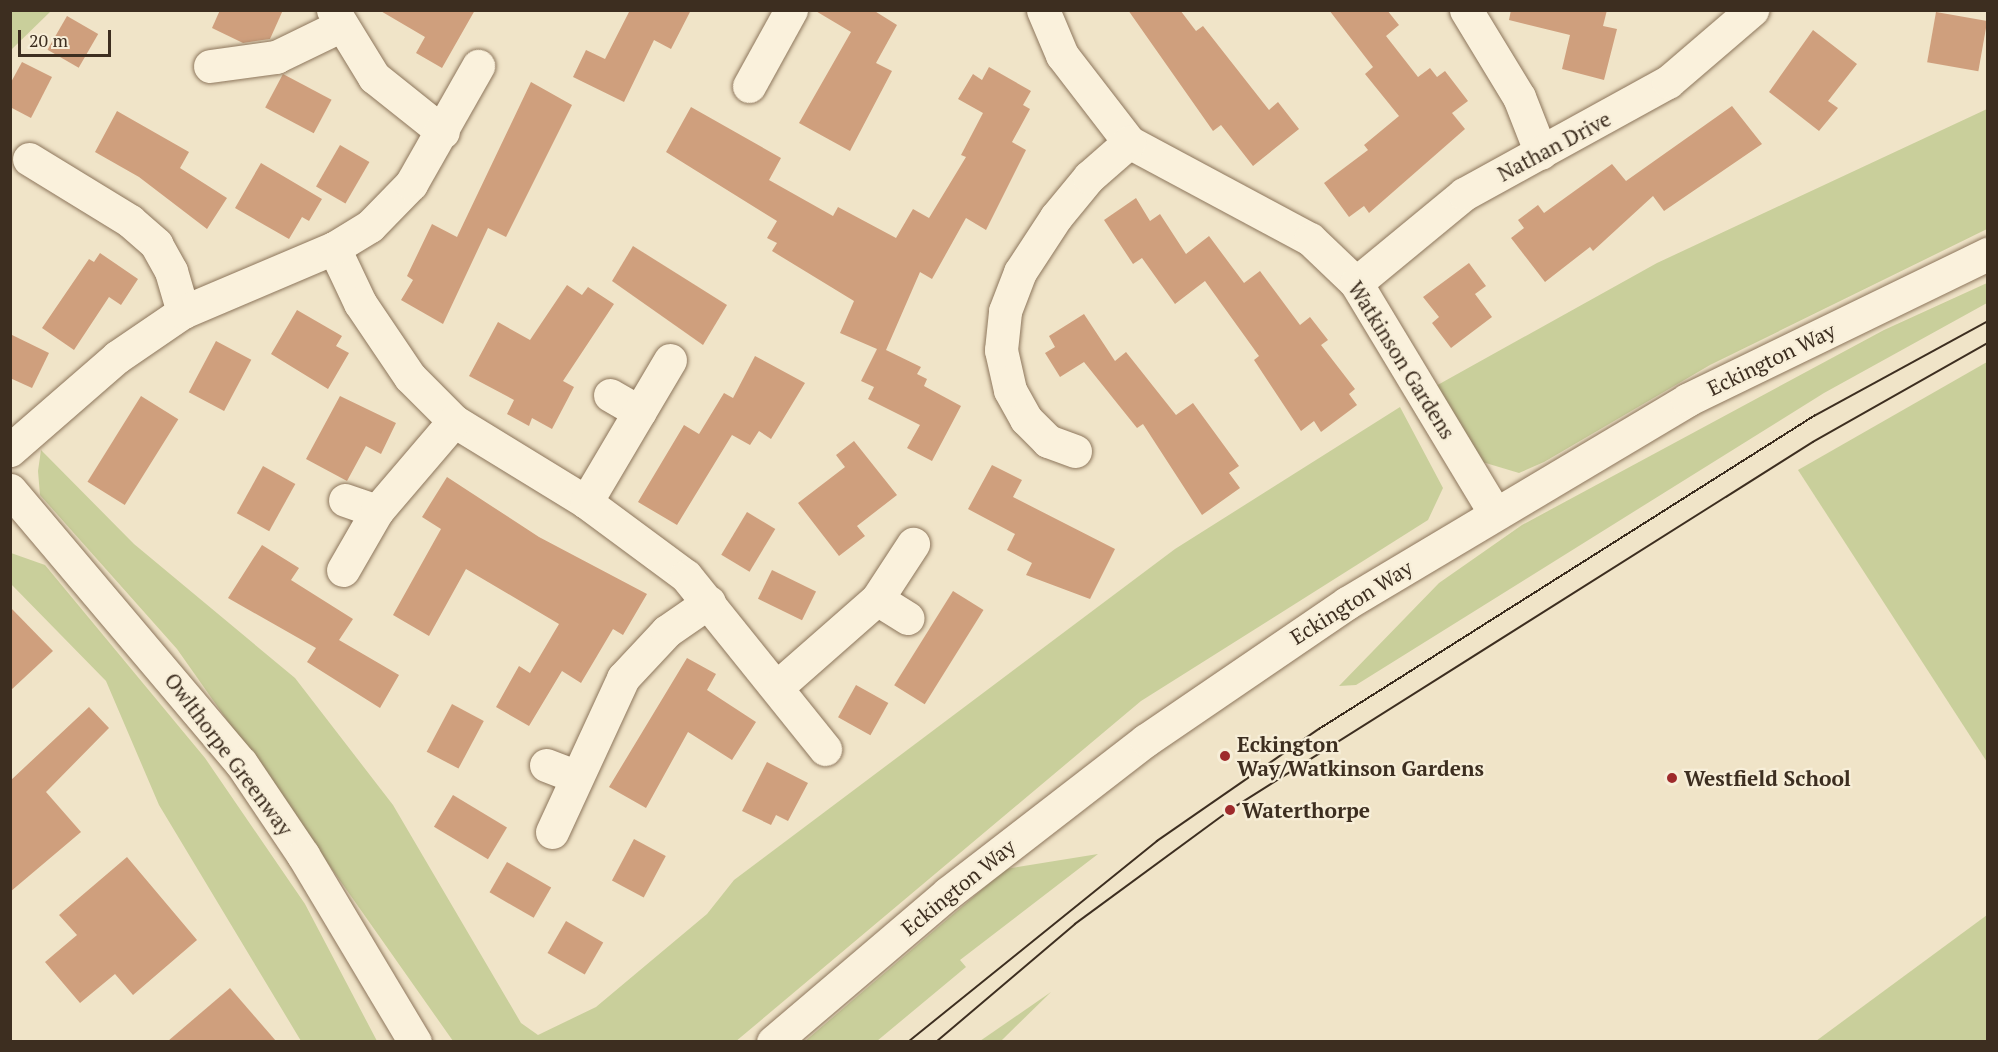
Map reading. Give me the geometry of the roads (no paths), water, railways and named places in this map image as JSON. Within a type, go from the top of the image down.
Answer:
[{"type":"street","points":[[749,86],[791,10]]},
{"type":"street","name":"Watkinson Gardens","points":[[1043,10],[1062,55],[1129,142],[1310,239],[1356,283],[1494,512]]},
{"type":"street","points":[[1466,10],[1519,97],[1541,153]]},
{"type":"street","name":"Nathan Drive","points":[[1356,283],[1464,194],[1668,82],[1752,10]]},
{"type":"street","points":[[210,66],[276,57],[337,18],[375,77],[443,132]]},
{"type":"street","points":[[10,450],[117,357],[183,312],[334,248],[370,226],[411,184],[443,132],[478,66]]},
{"type":"street","points":[[1075,451],[1047,441],[1026,419],[1010,390],[1001,350],[1005,311],[1020,272],[1056,217],[1089,177],[1129,142]]},
{"type":"street","points":[[28,159],[130,221],[156,244],[171,271],[183,312]]},
{"type":"street","points":[[334,248],[360,303],[410,377],[454,421],[586,502],[655,549],[709,602],[778,686],[825,749]]},
{"type":"street","name":"Eckington Way","points":[[773,1041],[948,893],[1201,699],[1494,512],[1687,400],[1988,254]]},
{"type":"street","points":[[586,502],[670,360]]},
{"type":"street","points":[[610,395],[639,412]]},
{"type":"street","points":[[343,570],[377,511],[454,421]]},
{"type":"street","name":"Owlthorpe Greenway","points":[[12,495],[241,764],[303,855],[415,1041]]},
{"type":"street","points":[[345,500],[377,511]]},
{"type":"street","points":[[778,686],[877,598],[913,544]]},
{"type":"street","points":[[877,598],[908,618]]},
{"type":"street","points":[[552,832],[560,770],[623,678],[667,631],[709,602]]},
{"type":"tram line","points":[[908,1042],[1157,841],[1319,729],[1814,416],[1988,321]]},
{"type":"tram line","points":[[936,1042],[1075,924],[1230,810],[1813,442],[1988,343]]},
{"type":"place","name":"Eckington Way/Watkinson Gardens","points":[[1225,756]]},
{"type":"place","name":"Westfield School","points":[[1672,778]]},
{"type":"place","name":"Waterthorpe","points":[[1230,810]]}]
